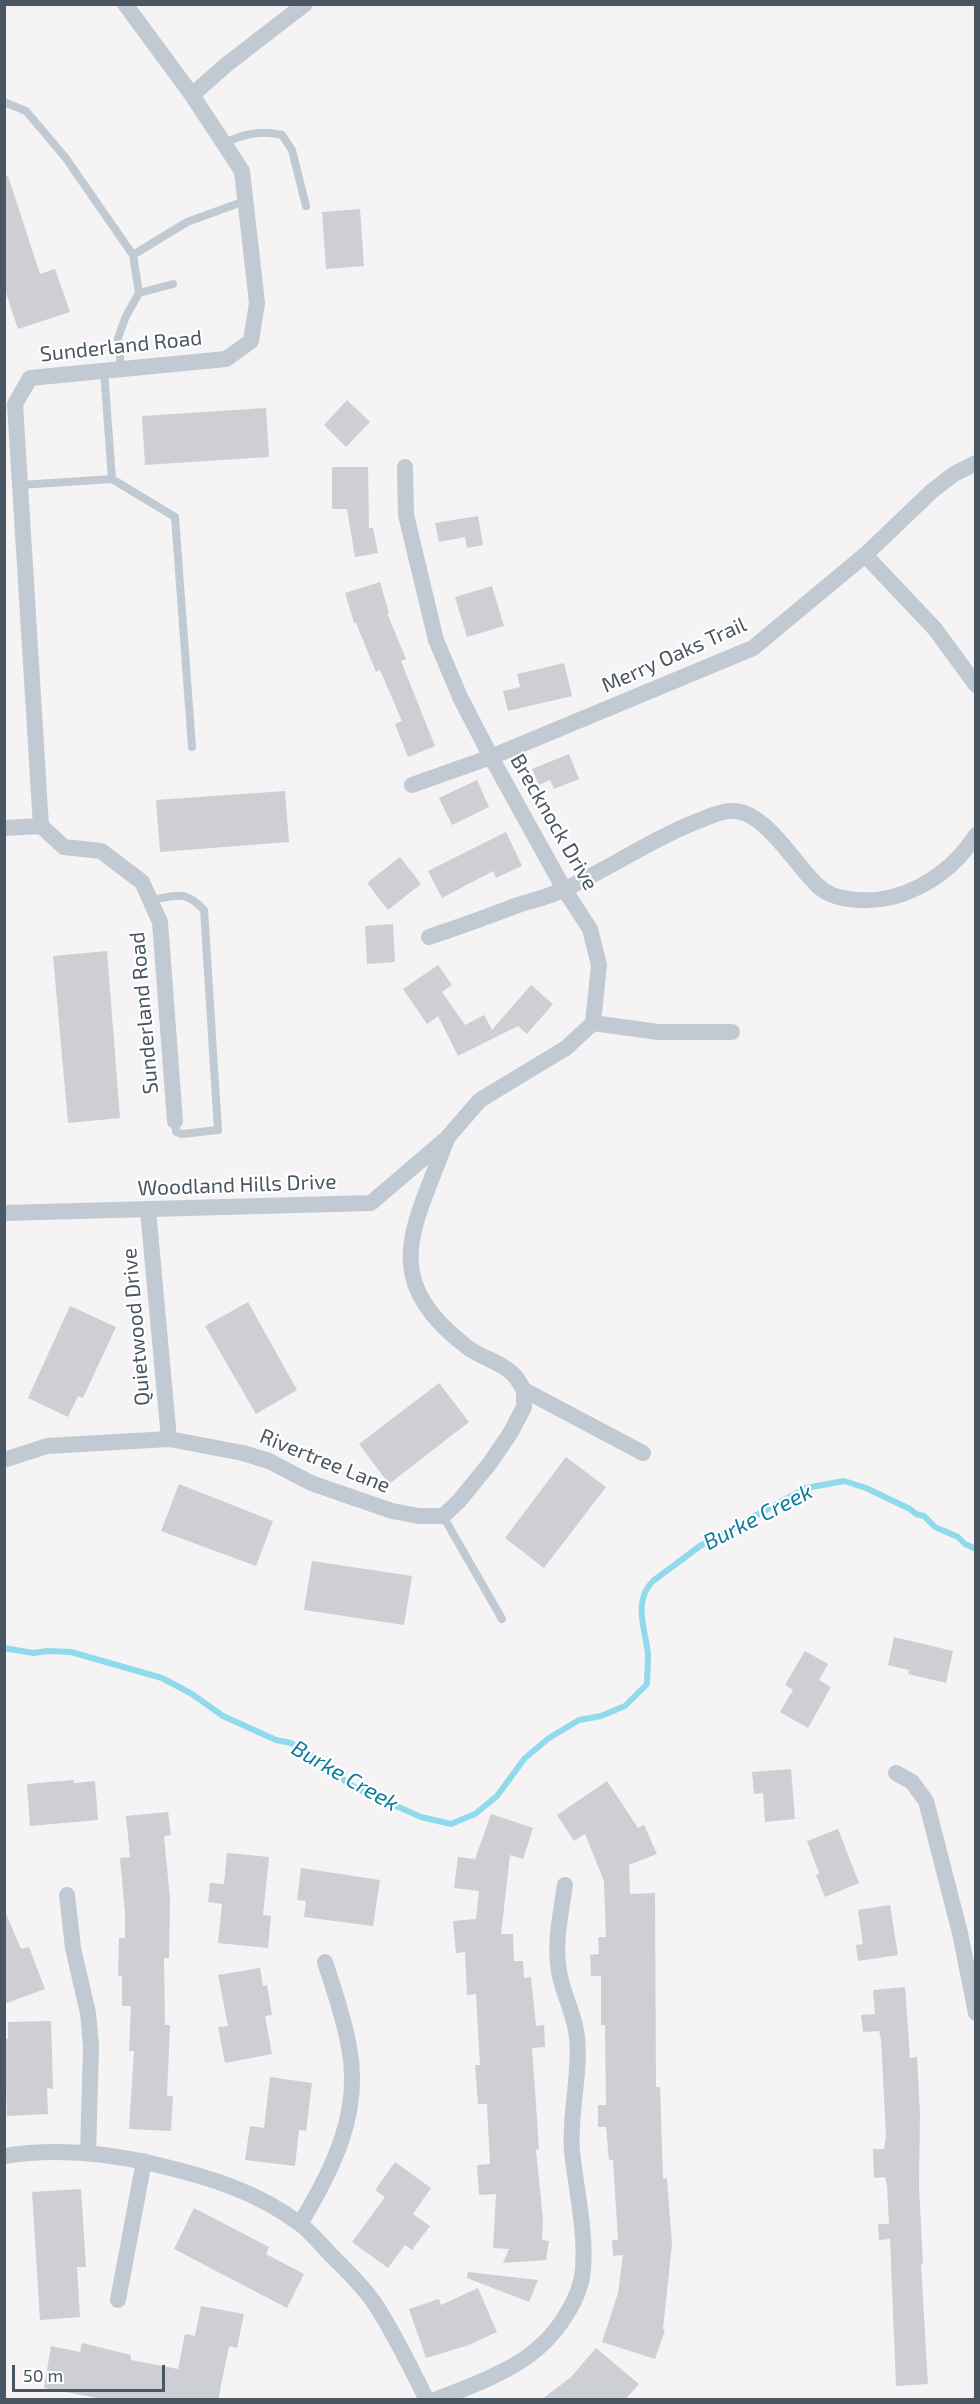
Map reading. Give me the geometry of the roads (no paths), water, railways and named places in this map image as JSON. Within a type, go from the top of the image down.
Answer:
[{"type":"street","name":"Sunderland Road","points":[[125,4],[192,95],[242,171],[258,303],[251,341],[226,359],[30,378],[15,404],[41,826],[64,847],[101,851],[142,882],[160,922],[175,1121]]},
{"type":"street","points":[[192,95],[226,65],[305,4]]},
{"type":"street","name":"Merry Oaks Trail","points":[[412,785],[491,757],[753,648],[865,555],[932,491],[954,474],[975,463]]},
{"type":"street","name":"Brecknock Drive","points":[[405,467],[406,515],[436,640],[460,697],[491,757],[564,889],[590,929],[599,965],[594,1023]]},
{"type":"street","points":[[865,555],[935,629],[975,685]]},
{"type":"street","points":[[429,937],[564,889],[682,827],[716,814],[733,811],[750,817],[782,842],[817,886],[833,896],[860,901],[889,899],[907,894],[954,862],[975,836]]},
{"type":"street","points":[[4,828],[41,826]]},
{"type":"street","points":[[643,1453],[524,1390],[514,1374],[473,1352],[437,1322],[416,1291],[411,1272],[410,1254],[418,1218],[447,1138],[480,1100],[566,1048],[594,1023],[658,1032],[732,1032]]},
{"type":"street","name":"Woodland Hills Drive","points":[[4,1213],[371,1203],[447,1138]]},
{"type":"street","name":"Quietwood Drive","points":[[148,1210],[169,1439]]},
{"type":"street","points":[[443,1516],[465,1494],[511,1432],[524,1407],[524,1390]]},
{"type":"street","name":"Rivertree Lane","points":[[4,1460],[46,1446],[169,1439],[243,1452],[269,1461],[311,1483],[392,1512],[443,1516]]},
{"type":"street","points":[[896,1773],[912,1782],[926,1801],[960,1933],[975,2013]]},
{"type":"street","points":[[435,2400],[499,2375],[523,2361],[558,2330],[580,2288],[583,2269],[583,2232],[572,2148],[577,2036],[559,1973],[557,1955],[565,1885]]},
{"type":"street","points":[[67,1895],[73,1948],[88,2013],[91,2046],[88,2153]]},
{"type":"street","points":[[300,2224],[324,2184],[343,2141],[350,2114],[352,2076],[350,2048],[325,1962]]},
{"type":"street","points":[[4,2156],[23,2153],[88,2153],[144,2162],[209,2177],[236,2187],[300,2224],[351,2275],[374,2302],[427,2400]]},
{"type":"street","points":[[118,2300],[144,2162]]},
{"type":"lane","points":[[4,102],[26,111],[65,157],[134,255],[139,292],[126,316],[118,338],[121,369]]},
{"type":"lane","points":[[224,143],[248,133],[266,131],[282,135],[292,150],[306,206]]},
{"type":"lane","points":[[134,255],[187,222],[245,201]]},
{"type":"lane","points":[[139,292],[173,284]]},
{"type":"lane","points":[[104,371],[112,479]]},
{"type":"lane","points":[[20,485],[112,479],[175,517],[192,747]]},
{"type":"lane","points":[[150,900],[185,895],[196,901],[204,910],[218,1130],[182,1134],[176,1132],[175,1121]]},
{"type":"lane","points":[[443,1516],[502,1619]]},
{"type":"waterway","name":"Burke Creek","points":[[4,1648],[33,1653],[71,1652],[162,1678],[192,1694],[223,1716],[276,1740],[291,1743],[322,1761],[345,1781],[360,1790],[421,1817],[451,1824],[475,1814],[497,1796],[525,1758],[549,1738],[579,1720],[601,1716],[625,1706],[647,1684],[648,1655],[642,1607],[643,1598],[653,1581],[700,1546],[806,1488],[844,1481],[866,1488],[924,1516],[935,1527],[958,1537],[965,1544],[976,1549]]}]
